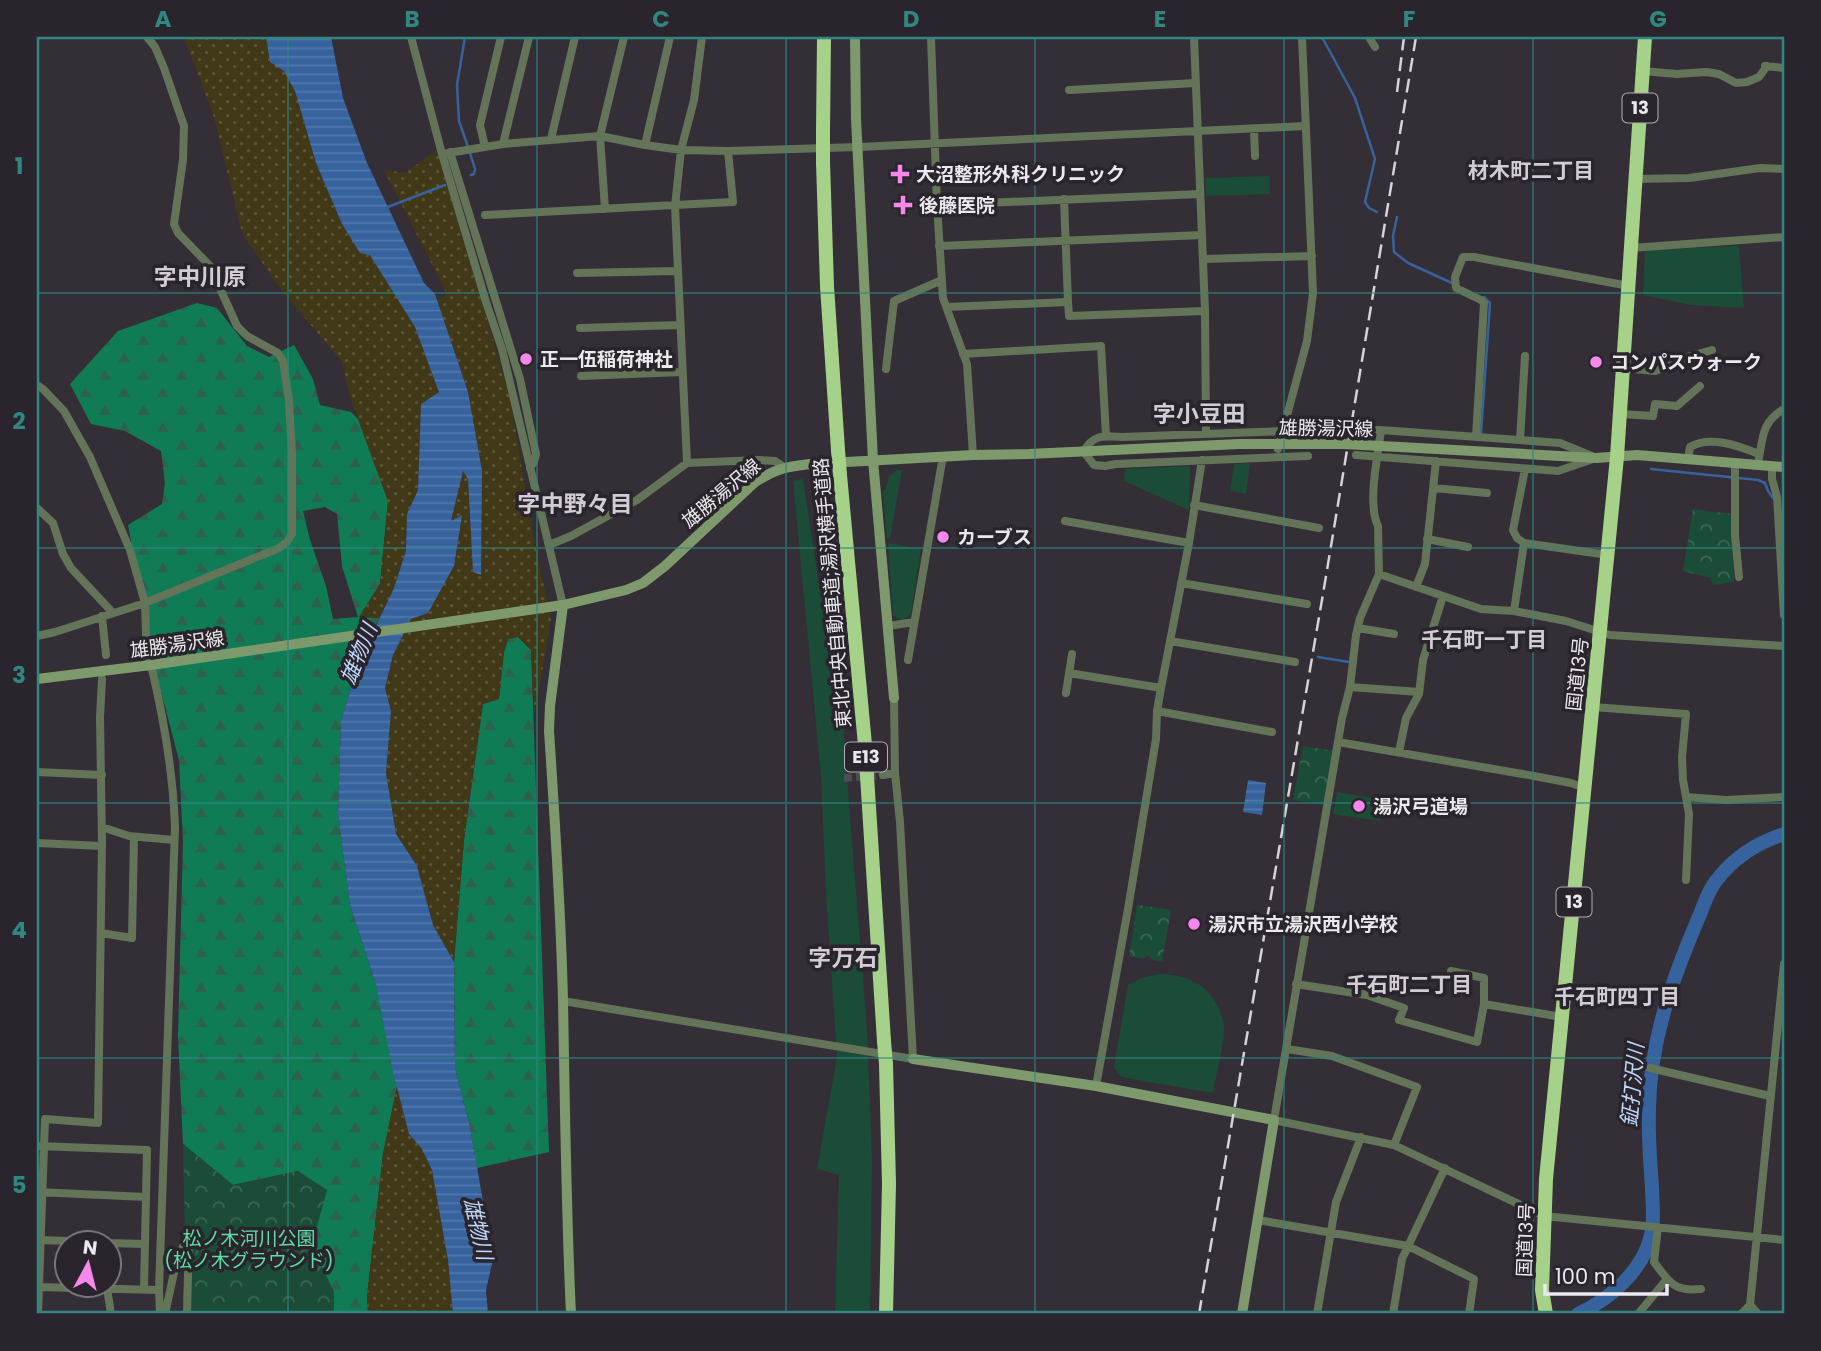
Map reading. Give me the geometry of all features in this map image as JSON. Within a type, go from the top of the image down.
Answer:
[{"type":"highway","name":"東北中央自動車道;湯沢横手道路","points":[[824,37],[823,162],[827,286],[840,475],[865,746],[886,1064],[889,1184],[886,1314]]},
{"type":"highway","name":"国道13号","points":[[1546,1314],[1542,1290],[1544,1216],[1617,457],[1645,37]]},
{"type":"street","points":[[37,636],[145,603],[279,548],[292,534],[289,400],[283,361],[278,353],[247,336],[237,326],[210,266],[178,233],[174,224],[183,160],[184,126],[164,68],[155,47],[147,37]]},
{"type":"street","points":[[411,37],[486,302],[502,349],[563,605],[549,731],[559,889],[571,1314]]},
{"type":"street","points":[[485,147],[480,125],[501,37]]},
{"type":"street","points":[[503,144],[529,37]]},
{"type":"street","points":[[551,139],[576,37]]},
{"type":"street","points":[[605,209],[600,135],[624,37]]},
{"type":"street","points":[[645,145],[670,37]]},
{"type":"street","points":[[687,463],[675,206],[681,150],[694,100],[702,37]]},
{"type":"street","points":[[855,37],[873,460],[894,698],[895,773],[913,1059]]},
{"type":"street","points":[[931,37],[943,298],[967,364],[973,454]]},
{"type":"street","points":[[1194,37],[1205,311],[1206,433]]},
{"type":"street","points":[[1277,457],[1307,341],[1313,293],[1302,37]]},
{"type":"street","points":[[1369,37],[1375,47]]},
{"type":"street","points":[[1643,71],[1677,74],[1706,72],[1719,74],[1736,83],[1759,77],[1766,66],[1784,68]]},
{"type":"street","points":[[1069,90],[1195,83]]},
{"type":"street","points":[[446,153],[503,144],[600,135],[681,150],[728,150],[858,147],[1305,126]]},
{"type":"street","points":[[1254,129],[1255,156]]},
{"type":"street","points":[[485,215],[733,202],[728,150]]},
{"type":"street","points":[[1635,179],[1689,178],[1760,168],[1784,169]]},
{"type":"street","points":[[937,205],[1200,194]]},
{"type":"street","points":[[1064,199],[1069,316],[1205,311]]},
{"type":"street","points":[[939,246],[1202,234]]},
{"type":"street","points":[[1631,248],[1784,237]]},
{"type":"street","points":[[1203,259],[1312,256]]},
{"type":"street","points":[[1476,437],[1484,303],[1456,288],[1455,277],[1463,257],[1471,256],[1629,286]]},
{"type":"street","points":[[578,273],[677,271]]},
{"type":"street","points":[[886,369],[894,302],[942,280]]},
{"type":"street","points":[[947,307],[1068,302]]},
{"type":"street","points":[[580,328],[680,325]]},
{"type":"street","points":[[963,354],[1101,346],[1106,436]]},
{"type":"street","points":[[1623,368],[1655,371],[1687,356],[1712,350]]},
{"type":"street","points":[[1520,440],[1525,356]]},
{"type":"street","points":[[581,376],[682,372]]},
{"type":"street","points":[[37,385],[64,411],[90,457],[130,550],[145,603],[149,666],[164,719],[170,758],[174,839],[159,1290],[163,1314]]},
{"type":"street","points":[[1620,414],[1653,416],[1655,404],[1677,406],[1700,386]]},
{"type":"street","points":[[1688,459],[1690,447],[1697,443],[1730,443],[1758,459],[1768,421],[1784,409]]},
{"type":"street","points":[[1308,456],[1094,465],[1084,452],[1093,439],[1106,436],[1338,429]]},
{"type":"street","points":[[1360,430],[1560,443],[1595,458]]},
{"type":"street","points":[[1242,1314],[1296,984],[1342,719],[1350,687],[1357,628],[1379,574],[1378,526],[1373,500],[1381,430]]},
{"type":"street","name":"雄勝湯沢線","points":[[37,679],[149,666],[563,605],[626,590],[643,583],[665,566],[745,490],[770,472],[784,467],[973,454],[1084,452],[1239,444],[1344,444],[1595,458],[1637,455],[1735,462],[1758,459],[1772,466],[1784,467]]},
{"type":"street","points":[[1356,455],[1558,471],[1595,458]]},
{"type":"street","points":[[908,660],[943,456]]},
{"type":"street","points":[[549,545],[637,500],[687,463],[758,460],[775,461],[784,467]]},
{"type":"street","points":[[1096,1086],[1156,739],[1157,711],[1202,460]]},
{"type":"street","points":[[1416,587],[1425,564],[1436,461]]},
{"type":"street","points":[[1735,462],[1735,535],[1739,577]]},
{"type":"street","points":[[1772,466],[1772,480],[1781,506],[1784,615]]},
{"type":"street","points":[[1525,469],[1513,530],[1517,538],[1524,543],[1608,555]]},
{"type":"street","points":[[1434,488],[1487,493]]},
{"type":"street","points":[[1194,505],[1319,528]]},
{"type":"street","points":[[37,508],[53,523],[71,568],[113,613]]},
{"type":"street","points":[[1065,521],[1189,543]]},
{"type":"street","points":[[1427,539],[1468,547]]},
{"type":"street","points":[[1514,611],[1524,543]]},
{"type":"street","points":[[1379,574],[1481,609],[1514,611],[1566,621],[1610,635],[1784,646]]},
{"type":"street","points":[[1181,583],[1307,604]]},
{"type":"street","points":[[1399,752],[1406,718],[1419,692],[1423,660],[1443,596]]},
{"type":"street","points":[[102,616],[106,655]]},
{"type":"street","points":[[888,626],[914,622]]},
{"type":"street","points":[[1357,628],[1394,634]]},
{"type":"street","points":[[1170,641],[1295,662]]},
{"type":"street","points":[[1066,693],[1072,654]]},
{"type":"street","points":[[1069,673],[1161,688]]},
{"type":"street","points":[[38,1314],[40,1146],[45,1119],[98,1123],[102,679]]},
{"type":"street","points":[[1350,687],[1419,692]]},
{"type":"street","points":[[1593,707],[1685,713],[1682,757],[1689,814],[1686,880]]},
{"type":"street","points":[[1157,711],[1272,732]]},
{"type":"street","points":[[1338,742],[1534,776],[1585,788]]},
{"type":"street","points":[[37,772],[102,775]]},
{"type":"street","points":[[883,775],[895,773]]},
{"type":"street","points":[[1686,797],[1726,800],[1784,797]]},
{"type":"street","points":[[102,827],[134,837],[174,839]]},
{"type":"street","points":[[101,933],[132,939],[134,837]]},
{"type":"street","points":[[37,844],[102,846]]},
{"type":"street","points":[[1741,1314],[1750,1305],[1784,964]]},
{"type":"street","points":[[1296,984],[1367,995],[1404,1008],[1399,1020],[1476,1042],[1484,1003],[1484,978],[1451,971]]},
{"type":"street","points":[[563,1001],[843,1049],[1096,1086],[1394,1145],[1544,1216],[1784,1240]]},
{"type":"street","points":[[1484,1003],[1562,1017]]},
{"type":"street","points":[[1287,1049],[1332,1056],[1417,1087],[1394,1145]]},
{"type":"street","points":[[1652,1069],[1770,1096]]},
{"type":"street","points":[[1317,1314],[1336,1202],[1362,1138]]},
{"type":"street","points":[[40,1146],[147,1150],[144,1289]]},
{"type":"street","points":[[1393,1314],[1402,1259],[1445,1168]]},
{"type":"street","points":[[39,1193],[146,1197]]},
{"type":"street","points":[[1258,1220],[1408,1246],[1474,1279],[1469,1314]]},
{"type":"street","points":[[1654,1227],[1654,1262],[1667,1279],[1685,1291],[1701,1289]]},
{"type":"street","points":[[163,1314],[177,1259],[189,1234],[187,1314]]},
{"type":"street","points":[[122,1243],[145,1244]]},
{"type":"street","points":[[1638,1314],[1667,1279]]},
{"type":"street","points":[[122,1288],[159,1290]]},
{"type":"street","points":[[1750,1305],[1758,1314]]},
{"type":"green space","points":[[1270,176],[1270,194],[1206,196],[1205,178]]},
{"type":"green space","points":[[1739,246],[1744,308],[1691,305],[1643,295],[1645,250]]},
{"type":"green space","points":[[197,303],[217,308],[247,346],[269,357],[294,345],[313,379],[320,405],[351,412],[358,419],[388,501],[380,584],[359,617],[379,618],[361,657],[341,720],[338,814],[350,905],[376,985],[397,1086],[383,1154],[367,1296],[368,1314],[334,1314],[334,1292],[314,1254],[316,1230],[298,1171],[233,1185],[183,1144],[178,1036],[183,841],[179,760],[152,657],[128,525],[162,504],[165,483],[161,451],[125,431],[91,424],[70,384],[118,331]],"holes":[[[325,507],[337,514],[342,566],[358,617],[333,619],[303,511]]]},
{"type":"green space","points":[[1250,463],[1246,494],[1230,491],[1234,464]]},
{"type":"green space","points":[[1190,466],[1189,510],[1124,481],[1125,469]]},
{"type":"green space","points":[[902,470],[890,538],[887,538],[883,491],[889,476]]},
{"type":"green space","points":[[803,479],[820,591],[837,609],[867,1029],[872,1160],[870,1314],[835,1314],[839,1175],[817,1169],[837,1057],[821,775],[793,481]]},
{"type":"green space","points":[[1693,509],[1732,514],[1734,582],[1713,585],[1711,578],[1683,571]]},
{"type":"green space","points":[[888,543],[921,549],[911,614],[905,619],[893,615]]},
{"type":"green space","points":[[518,637],[531,650],[549,1152],[477,1168],[455,1068],[454,962],[464,840],[483,704],[499,699],[504,652],[508,639]]},
{"type":"green space","points":[[1303,746],[1334,751],[1325,805],[1293,800]]},
{"type":"green space","name":"湯沢弓道場","points":[[1337,792],[1384,800],[1380,821],[1333,814]]},
{"type":"green space","points":[[1137,905],[1171,910],[1162,961],[1152,960],[1148,955],[1143,959],[1129,956]]},
{"type":"green space","points":[[1160,974],[1178,976],[1202,986],[1219,1009],[1224,1035],[1213,1093],[1121,1077],[1114,1067],[1128,985],[1144,977]]},
{"type":"green space","name":"松ノ木河川公園 (松ノ木グラウンド)","points":[[183,1144],[233,1185],[298,1171],[327,1190],[316,1230],[314,1254],[334,1292],[334,1314],[183,1314]]},
{"type":"sand","points":[[184,37],[266,37],[270,61],[284,71],[295,91],[316,163],[342,224],[370,254],[415,327],[440,393],[421,404],[418,490],[407,514],[406,551],[394,588],[379,618],[359,617],[380,584],[388,501],[350,397],[342,362],[279,287],[242,233],[214,117]]},
{"type":"sand","points":[[437,150],[510,397],[533,535],[551,619],[534,712],[531,650],[518,637],[508,639],[504,652],[499,699],[483,704],[464,840],[454,962],[433,925],[417,866],[396,834],[386,773],[391,711],[385,688],[393,655],[411,619],[428,613],[461,515],[451,522],[462,471],[468,479],[473,572],[481,574],[468,392],[437,300],[447,294],[384,170],[405,173]]},
{"type":"sand","points":[[397,1086],[409,1134],[422,1149],[432,1170],[448,1260],[453,1314],[368,1314],[367,1296],[383,1154]]},
{"type":"water","name":"雄物川","points":[[266,37],[331,37],[343,98],[367,163],[424,283],[435,294],[468,392],[482,471],[481,575],[473,572],[468,479],[463,471],[451,521],[462,515],[454,566],[428,613],[411,619],[393,655],[385,688],[391,711],[386,773],[396,834],[417,866],[433,925],[454,962],[455,1068],[470,1127],[493,1259],[486,1290],[488,1314],[453,1314],[448,1260],[432,1170],[422,1149],[409,1134],[393,1072],[376,985],[350,905],[338,814],[341,720],[361,657],[394,588],[406,551],[407,514],[418,490],[421,404],[439,392],[415,327],[370,255],[360,253],[342,224],[316,163],[295,91],[284,71],[270,62]]},
{"type":"water","points":[[1248,780],[1266,783],[1262,815],[1243,812]]},
{"type":"waterway","points":[[465,37],[457,85],[459,121],[468,147]]},
{"type":"waterway","points":[[1322,37],[1355,98],[1375,159],[1365,202],[1377,212]]},
{"type":"waterway","points":[[470,153],[475,169],[471,175]]},
{"type":"waterway","points":[[385,208],[445,185]]},
{"type":"waterway","points":[[1397,217],[1393,236],[1394,252],[1408,263],[1452,283]]},
{"type":"waterway","points":[[1481,434],[1490,303],[1484,297]]},
{"type":"waterway","points":[[1651,469],[1758,480],[1765,483],[1773,498]]},
{"type":"waterway","points":[[1318,657],[1349,662]]},
{"type":"waterway","name":"鉦打沢川","points":[[1578,1314],[1602,1300],[1624,1282],[1647,1248],[1653,1223],[1649,1148],[1653,1059],[1671,988],[1708,894],[1723,872],[1738,858],[1755,846],[1784,834]]},
{"type":"tunnel","points":[[844,778],[883,775]]},
{"type":"railway","points":[[1397,92],[1404,37]]},
{"type":"railway","points":[[1199,1314],[1416,37]]},
{"type":"place","name":"大沼整形外科クリニック","points":[[900,174]]},
{"type":"place","name":"後藤医院","points":[[903,205]]},
{"type":"place","name":"正一伍稲荷神社","points":[[526,359]]},
{"type":"place","name":"コンパスウォーク","points":[[1596,362]]},
{"type":"place","name":"カーブス","points":[[943,537]]},
{"type":"place","name":"湯沢弓道場","points":[[1359,806]]},
{"type":"place","name":"湯沢市立湯沢西小学校","points":[[1194,924]]},
{"type":"district","name":"材木町二丁目","points":[[1531,171]]},
{"type":"district","name":"字中川原","points":[[200,277]]},
{"type":"district","name":"字小豆田","points":[[1199,414]]},
{"type":"district","name":"字中野々目","points":[[575,504]]},
{"type":"district","name":"千石町一丁目","points":[[1484,640]]},
{"type":"district","name":"字万石","points":[[843,958]]},
{"type":"district","name":"千石町二丁目","points":[[1409,985]]},
{"type":"district","name":"千石町四丁目","points":[[1617,997]]}]
